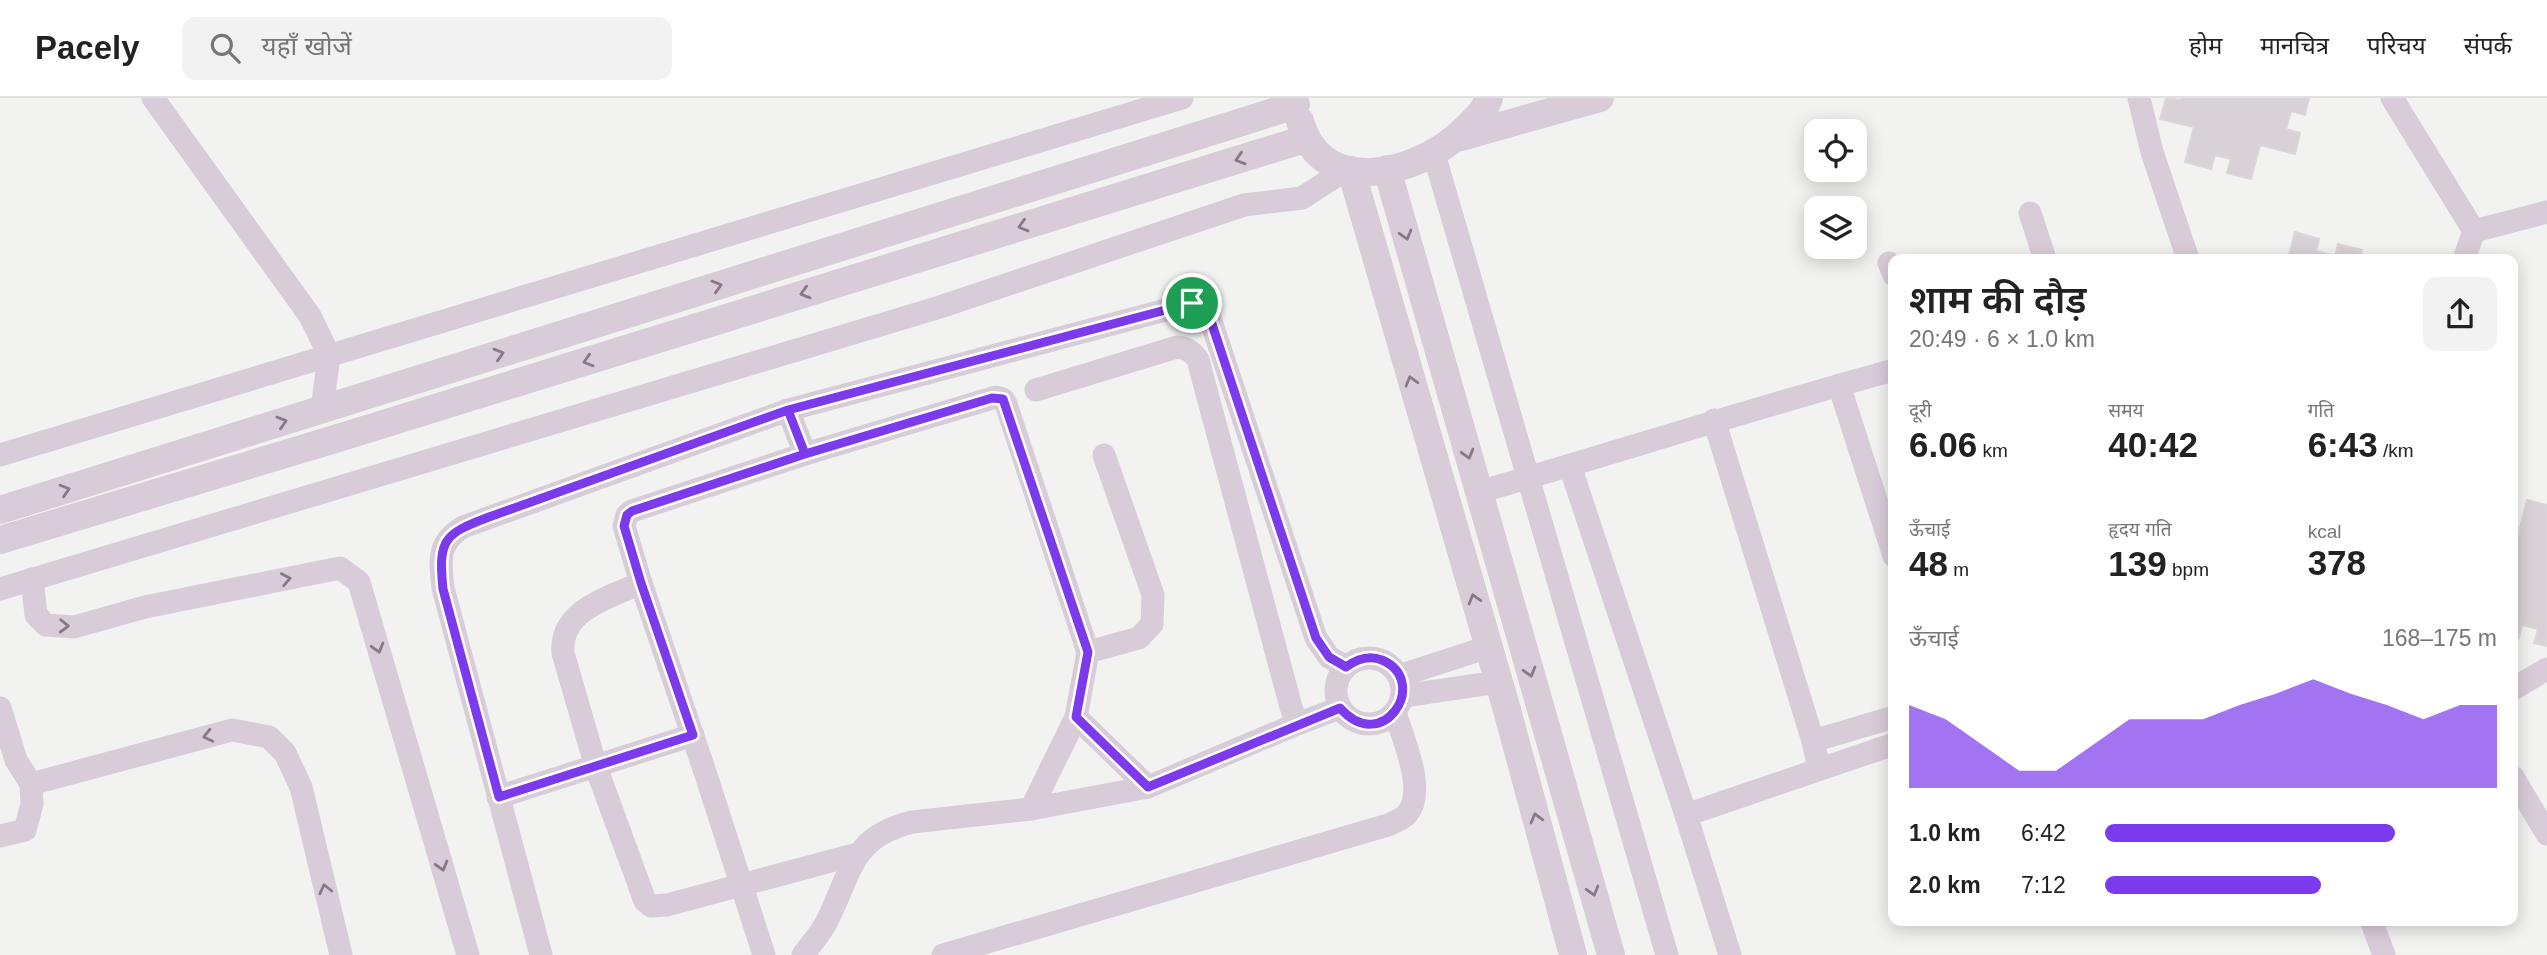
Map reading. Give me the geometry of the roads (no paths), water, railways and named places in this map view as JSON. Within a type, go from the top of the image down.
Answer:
[{"type":"street","points":[[153,98],[310,316],[328,355],[322,410]]},
{"type":"street","points":[[0,455],[1182,98]]},
{"type":"street","points":[[0,510],[1297,101],[1305,139],[1322,158],[1348,170],[1362,172],[1410,165],[1444,146],[1485,110],[1489,98]]},
{"type":"street","points":[[1444,146],[1600,98]]},
{"type":"street","points":[[2139,98],[2152,152],[2186,254]]},
{"type":"street","points":[[2392,98],[2474,231]]},
{"type":"street","points":[[0,540],[349,435],[1305,139]]},
{"type":"street","points":[[1444,146],[1527,478],[1667,955]]},
{"type":"street","points":[[1387,169],[1611,955]]},
{"type":"street","points":[[0,589],[940,307],[1244,205],[1302,198],[1348,170]]},
{"type":"street","points":[[1348,170],[1488,647],[1573,955]]},
{"type":"street","points":[[2474,231],[2547,212]]},
{"type":"street","points":[[2030,213],[2043,254]]},
{"type":"street","points":[[2466,254],[2474,231]]},
{"type":"street","points":[[541,955],[443,589],[442,549],[449,536],[463,527],[788,410],[1192,303],[1203,305],[1207,309],[1316,638],[1329,657],[1346,667]]},
{"type":"street","points":[[1036,390],[1177,347],[1186,348],[1193,353],[1198,360],[1297,724]]},
{"type":"street","points":[[1479,492],[1714,420],[1888,372]]},
{"type":"street","points":[[1839,385],[1888,537]]},
{"type":"street","points":[[764,955],[624,526],[627,515],[632,511],[805,454],[992,398],[1003,399],[1088,652],[1076,717],[1031,809]]},
{"type":"street","points":[[788,410],[805,454]]},
{"type":"street","points":[[1714,420],[1814,741],[1819,768]]},
{"type":"street","points":[[1088,652],[1139,638],[1152,624],[1153,612],[1153,595],[1104,455]]},
{"type":"street","points":[[1570,466],[1730,955]]},
{"type":"street","points":[[32,579],[36,615],[46,625],[74,627],[145,607],[340,568],[359,582],[468,955]]},
{"type":"street","points":[[641,583],[586,608],[570,622],[561,640],[596,766],[645,901],[650,906],[667,905],[857,854]]},
{"type":"street","points":[[943,955],[1388,825],[1407,815],[1414,802],[1415,786],[1399,695],[1393,667],[1375,658],[1354,661],[1346,667],[1336,687],[1340,708],[1348,717],[1367,725],[1387,720],[1399,695],[1488,647]]},
{"type":"street","points":[[2518,686],[2547,669]]},
{"type":"street","points":[[1399,695],[1498,682]]},
{"type":"street","points":[[0,708],[16,760],[31,784],[32,804],[25,830],[0,836]]},
{"type":"street","points":[[803,955],[827,922],[857,854],[876,836],[904,824],[1031,809],[1148,787],[1340,708]]},
{"type":"street","points":[[1076,717],[1148,787]]},
{"type":"street","points":[[1814,741],[1888,720]]},
{"type":"street","points":[[31,784],[232,730],[269,737],[285,753],[301,787],[341,955]]},
{"type":"street","points":[[499,797],[693,735]]},
{"type":"street","points":[[1686,815],[1888,746]]},
{"type":"street","points":[[2518,785],[2547,834]]},
{"type":"street","points":[[2373,926],[2384,955]]}]
